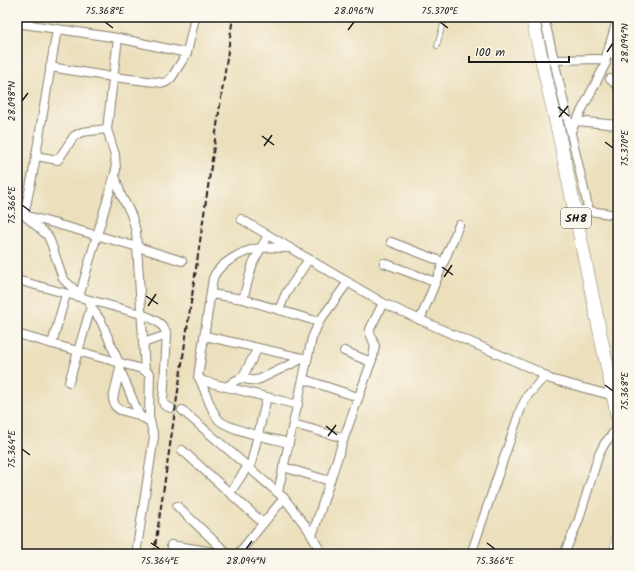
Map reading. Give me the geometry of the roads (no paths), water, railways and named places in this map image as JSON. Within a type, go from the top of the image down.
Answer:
[{"type":"main road","name":"SH8","points":[[532,17],[616,407]]},
{"type":"main road","points":[[617,554],[618,540]]},
{"type":"street","points":[[50,67],[164,83],[172,77],[187,53],[195,17]]},
{"type":"street","points":[[544,17],[589,211]]},
{"type":"street","points":[[570,131],[605,66],[606,57],[618,17]]},
{"type":"street","points":[[17,23],[118,38],[187,53]]},
{"type":"street","points":[[20,214],[36,156],[57,29]]},
{"type":"street","points":[[81,296],[96,236],[116,170],[115,156],[107,129],[118,38]]},
{"type":"street","points":[[554,60],[600,59],[618,56]]},
{"type":"street","points":[[610,79],[618,86]]},
{"type":"street","points":[[576,121],[618,124]]},
{"type":"street","points":[[36,156],[58,160],[74,136],[82,132],[107,129]]},
{"type":"street","points":[[115,176],[121,195],[135,226],[138,247],[145,370]]},
{"type":"street","points":[[574,209],[618,215]]},
{"type":"street","points":[[20,214],[182,261]]},
{"type":"street","points":[[20,214],[48,236],[52,243],[64,279],[91,307],[101,321],[140,416]]},
{"type":"street","points":[[241,218],[383,303],[616,407]]},
{"type":"street","points":[[420,320],[459,225]]},
{"type":"street","points":[[243,299],[253,263],[268,235]]},
{"type":"street","points":[[391,242],[443,262]]},
{"type":"street","points":[[289,443],[228,426],[219,421],[198,377],[198,373],[205,336],[210,294],[216,271],[221,266],[245,252],[260,248],[290,248]]},
{"type":"street","points":[[279,310],[286,293],[309,259]]},
{"type":"street","points":[[384,263],[435,282]]},
{"type":"street","points":[[17,280],[66,294],[81,296],[141,314],[158,322],[166,331],[167,335],[162,402],[171,408]]},
{"type":"street","points":[[278,492],[298,405],[305,359],[312,338],[319,322],[348,282]]},
{"type":"street","points":[[52,344],[66,294]]},
{"type":"street","points":[[210,294],[243,299],[319,322]]},
{"type":"street","points":[[312,536],[371,362],[375,346],[370,329],[383,303]]},
{"type":"street","points":[[70,382],[91,307]]},
{"type":"street","points":[[17,334],[120,365],[145,370],[150,374],[149,421],[153,432],[153,443],[136,554]]},
{"type":"street","points":[[143,343],[167,335]]},
{"type":"street","points":[[205,336],[305,359]]},
{"type":"street","points":[[242,378],[258,348]]},
{"type":"street","points":[[344,351],[371,362]]},
{"type":"street","points":[[227,387],[234,381],[242,378],[257,380],[305,359]]},
{"type":"street","points":[[120,365],[113,399],[115,406],[120,410],[140,416],[149,421]]},
{"type":"street","points":[[471,554],[521,408],[528,395],[545,376]]},
{"type":"street","points":[[303,379],[358,397]]},
{"type":"street","points":[[200,380],[298,405]]},
{"type":"street","points":[[230,493],[249,467],[267,397]]},
{"type":"street","points":[[182,410],[284,498],[312,536],[322,554]]},
{"type":"street","points":[[293,424],[344,438]]},
{"type":"street","points":[[564,554],[578,522],[599,454],[605,443],[618,427]]},
{"type":"street","points":[[182,450],[263,523]]},
{"type":"street","points":[[284,467],[330,481]]},
{"type":"street","points":[[238,554],[284,498]]},
{"type":"street","points":[[177,506],[227,554]]},
{"type":"street","points":[[171,545],[227,554]]},
{"type":"lane","points":[[437,46],[445,17]]},
{"type":"railway","points":[[154,554],[233,17]]}]
